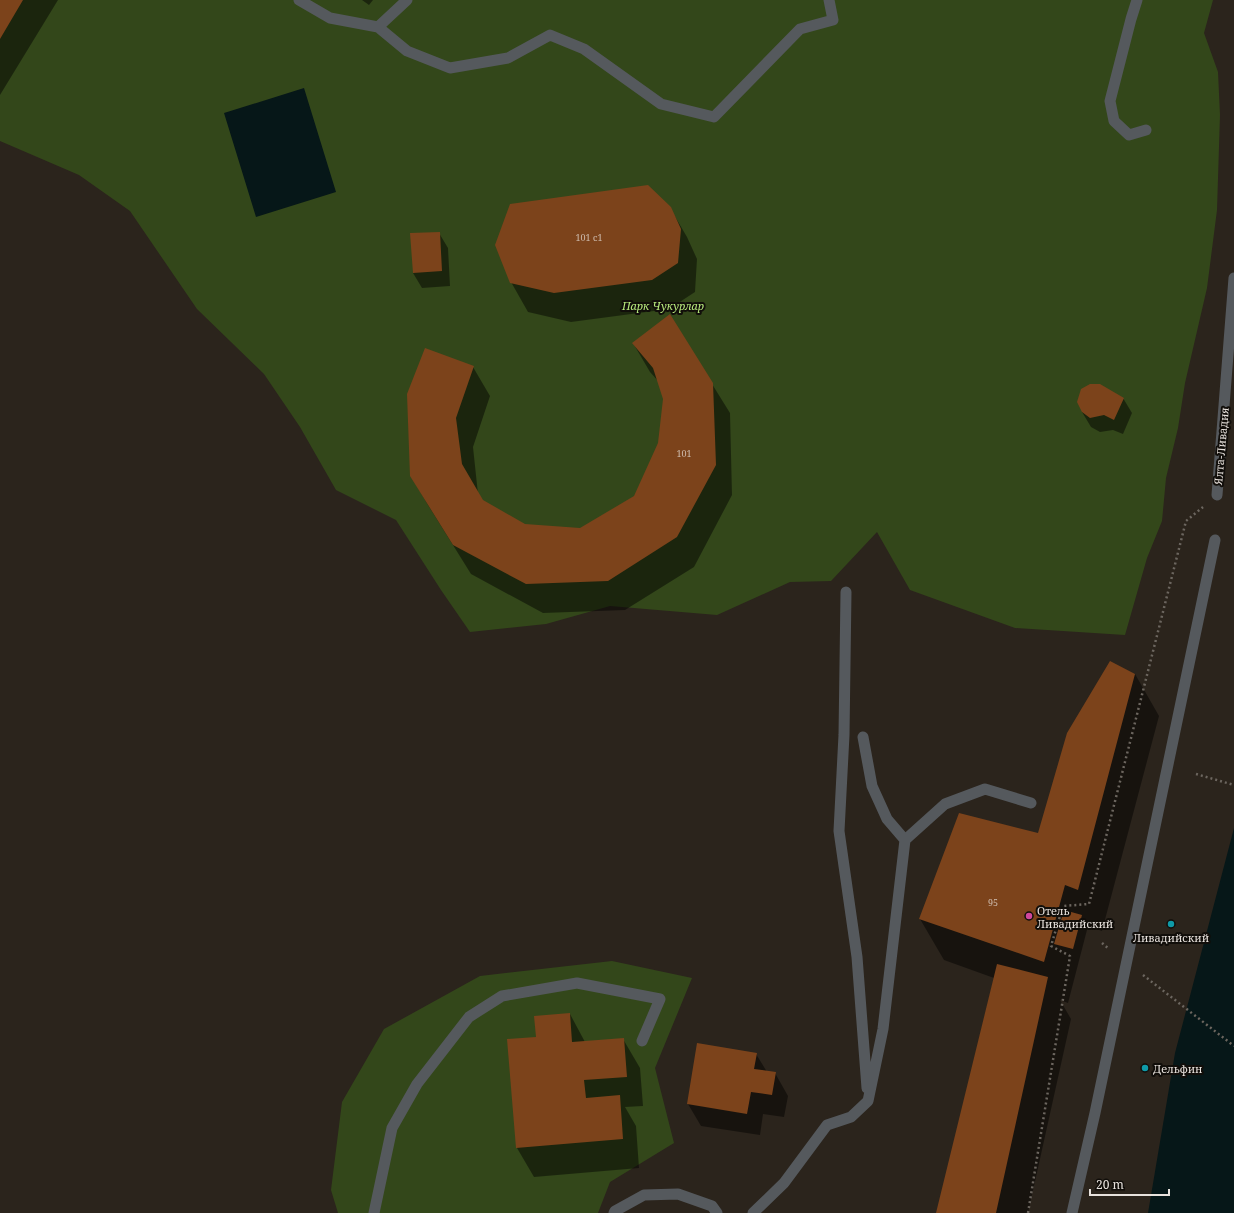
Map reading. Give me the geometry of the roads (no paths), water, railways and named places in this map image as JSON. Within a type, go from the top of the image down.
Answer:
[{"type":"street","points":[[298,0],[330,18],[378,27],[407,51],[450,68],[508,58],[550,35],[584,49],[661,104],[714,117],[800,29],[833,20],[829,0]]},
{"type":"street","points":[[378,27],[407,0]]},
{"type":"street","points":[[1137,0],[1110,101],[1114,121],[1129,135],[1146,130]]},
{"type":"street","name":"Ялта-Ливадия","points":[[1217,495],[1234,278]]},
{"type":"street","points":[[1072,1213],[1095,1113],[1215,540]]},
{"type":"street","points":[[846,592],[844,735],[839,831],[857,957],[868,1101]]},
{"type":"street","points":[[864,737],[872,786],[887,819],[905,840]]},
{"type":"street","points":[[753,1213],[784,1183],[827,1125],[851,1117],[868,1101],[884,1029],[905,840],[945,804],[985,789],[1031,803]]},
{"type":"street","points":[[374,1213],[392,1128],[417,1084],[469,1017],[502,996],[577,983],[660,999],[642,1041]]},
{"type":"street","points":[[614,1213],[615,1211],[644,1195],[678,1194],[712,1206],[717,1213]]},
{"type":"place","name":"Отель Ливадийский","points":[[1029,916]]},
{"type":"place","name":"Ливадийский","points":[[1171,924]]},
{"type":"place","name":"Дельфин","points":[[1145,1068]]},
{"type":"park label","name":"Парк Чукурлар","points":[[663,305]]}]
